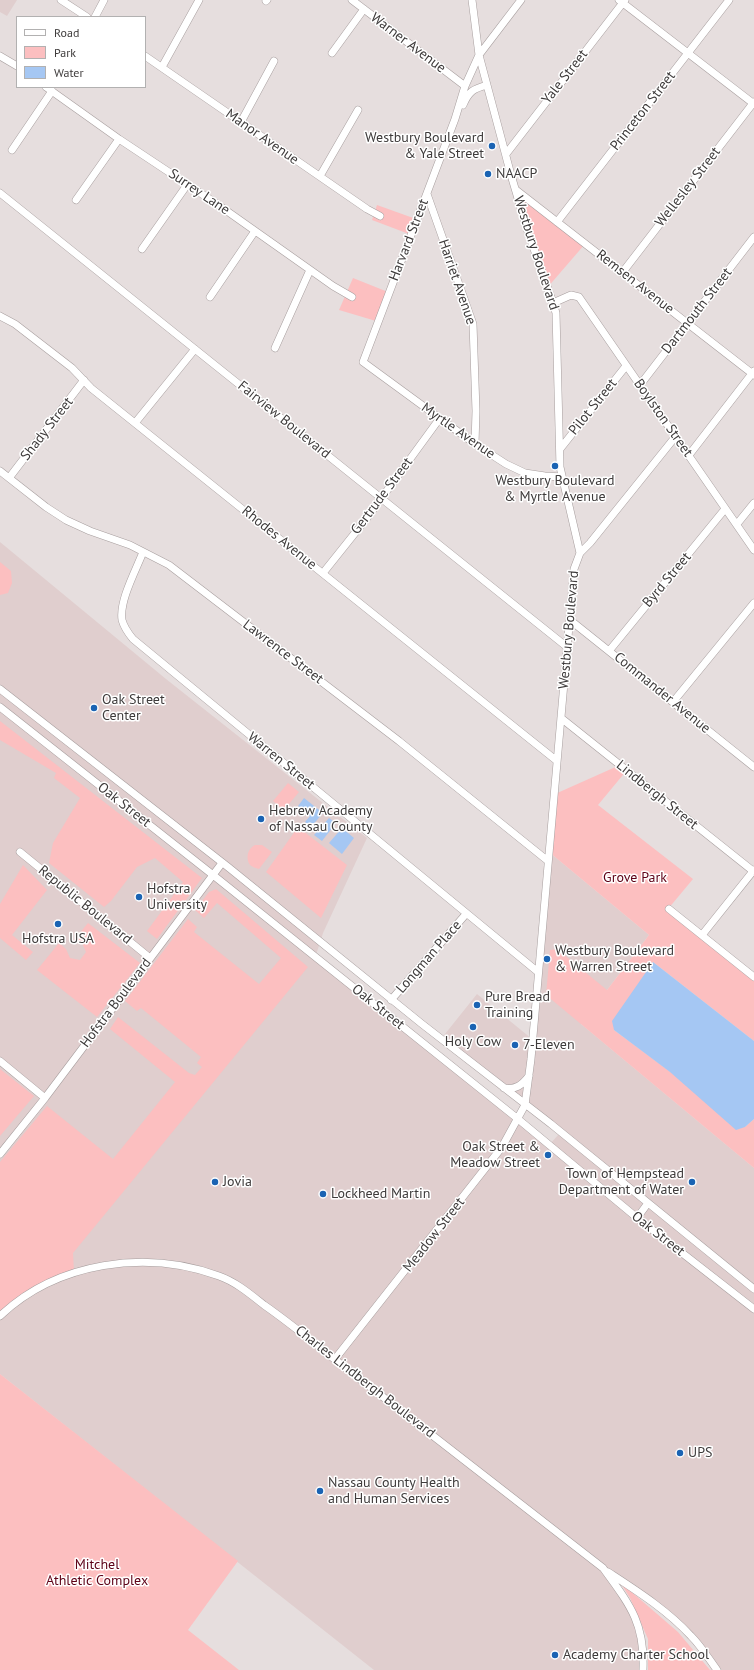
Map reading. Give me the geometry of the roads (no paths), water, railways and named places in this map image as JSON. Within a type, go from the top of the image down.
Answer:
[{"type":"street","points":[[61,0],[85,16]]},
{"type":"street","points":[[96,16],[104,0]]},
{"type":"street","points":[[162,67],[199,0]]},
{"type":"street","name":"Warner Avenue","points":[[352,0],[464,86]]},
{"type":"street","name":"Westbury Boulevard","points":[[472,0],[479,55],[515,190],[556,313],[562,477],[580,553],[574,569],[529,1076],[525,1105]]},
{"type":"street","name":"Harvard Street","points":[[363,362],[455,119],[464,86],[479,55],[521,0]]},
{"type":"street","name":"Princeton Street","points":[[557,222],[729,0]]},
{"type":"street","points":[[622,1],[754,103]]},
{"type":"street","name":"Yale Street","points":[[506,154],[622,1]]},
{"type":"street","points":[[332,53],[364,9]]},
{"type":"street","points":[[0,56],[16,65]]},
{"type":"street","name":"Manor Avenue","points":[[146,57],[367,209],[380,216]]},
{"type":"street","points":[[241,122],[274,61]]},
{"type":"street","name":"Harvard Street","points":[[455,119],[468,94],[476,88],[487,85]]},
{"type":"street","points":[[12,150],[49,89]]},
{"type":"street","name":"Surrey Lane","points":[[49,89],[119,139],[352,298]]},
{"type":"street","name":"Wellesley Street","points":[[622,273],[754,103]]},
{"type":"street","points":[[320,176],[358,110]]},
{"type":"street","points":[[76,200],[119,139]]},
{"type":"street","points":[[142,249],[188,185]]},
{"type":"street","name":"Remsen Avenue","points":[[515,190],[753,373]]},
{"type":"street","name":"Fairview Boulevard","points":[[0,193],[567,647]]},
{"type":"street","name":"Harriet Avenue","points":[[427,194],[473,324],[476,444]]},
{"type":"street","points":[[210,297],[255,231]]},
{"type":"street","name":"Dartmouth Street","points":[[640,385],[754,237]]},
{"type":"street","points":[[275,348],[310,270]]},
{"type":"street","name":"Boylston Street","points":[[553,303],[567,297],[579,297],[754,550]]},
{"type":"street","name":"Rhodes Avenue","points":[[0,316],[15,324],[72,368],[91,388],[557,761]]},
{"type":"street","points":[[135,423],[195,349]]},
{"type":"street","name":"Myrtle Avenue","points":[[363,362],[506,464],[525,473],[562,477]]},
{"type":"street","name":"Pilot Street","points":[[560,449],[626,366]]},
{"type":"street","points":[[689,455],[753,373]]},
{"type":"street","name":"Shady Street","points":[[10,478],[84,380]]},
{"type":"street","name":"Gertrude Street","points":[[323,573],[440,418]]},
{"type":"street","points":[[580,553],[590,543],[676,436]]},
{"type":"street","name":"Lawrence Street","points":[[0,471],[46,507],[66,520],[90,531],[130,545],[169,566],[399,741],[548,861]]},
{"type":"street","points":[[737,524],[754,503]]},
{"type":"street","name":"Byrd Street","points":[[609,651],[726,509]]},
{"type":"street","name":"Warren Street","points":[[143,552],[124,601],[122,612],[122,620],[126,630],[133,639],[538,972]]},
{"type":"street","points":[[673,702],[754,603]]},
{"type":"street","name":"Commander Avenue","points":[[570,620],[754,767]]},
{"type":"street","name":"Oak Street","points":[[0,689],[222,863],[391,1000],[551,1124],[754,1289]]},
{"type":"street","name":"Oak Street","points":[[0,707],[518,1119],[637,1218],[753,1307]]},
{"type":"street","points":[[18,721],[26,710]]},
{"type":"street","name":"Lindbergh Street","points":[[561,718],[754,871]]},
{"type":"street","name":"Republic Boulevard","points":[[20,852],[150,958]]},
{"type":"street","name":"Hofstra Boulevard","points":[[0,1154],[45,1098],[222,863]]},
{"type":"street","points":[[702,935],[754,871]]},
{"type":"street","points":[[669,909],[754,977]]},
{"type":"street","name":"Longman Place","points":[[391,1000],[466,914]]},
{"type":"street","points":[[0,1062],[45,1098]]},
{"type":"street","points":[[503,1088],[515,1088],[522,1084],[529,1076]]},
{"type":"street","name":"Meadow Street","points":[[335,1359],[502,1147],[525,1105]]},
{"type":"street","points":[[637,1218],[648,1203]]},
{"type":"street","name":"Charles Lindbergh Boulevard","points":[[0,1316],[32,1292],[51,1281],[81,1270],[124,1263],[154,1263],[196,1268],[221,1276],[240,1286],[293,1325],[603,1568],[635,1615],[641,1631],[644,1650],[643,1670]]},
{"type":"street","points":[[603,1568],[670,1615],[691,1636],[717,1670]]},
{"type":"water","points":[[304,798],[323,813],[311,827],[305,822],[310,816],[298,806]]},
{"type":"water","points":[[329,818],[336,823],[322,841],[314,835]]},
{"type":"water","points":[[342,828],[354,838],[342,854],[329,843]]},
{"type":"water","points":[[653,962],[754,1041],[754,1119],[745,1127],[736,1130],[670,1072],[614,1030],[612,1021]]},
{"type":"place","name":"Westbury Boulevard & Yale Street","points":[[492,146]]},
{"type":"place","name":"NAACP","points":[[488,174]]},
{"type":"place","name":"Westbury Boulevard & Myrtle Avenue","points":[[555,466]]},
{"type":"place","name":"Oak Street Center","points":[[94,708]]},
{"type":"place","name":"Hebrew Academy of Nassau County","points":[[261,819]]},
{"type":"place","name":"Hofstra University","points":[[139,897]]},
{"type":"place","name":"Hofstra USA","points":[[58,924]]},
{"type":"place","name":"Westbury Boulevard & Warren Street","points":[[547,959]]},
{"type":"place","name":"Pure Bread Training","points":[[477,1005]]},
{"type":"place","name":"Holy Cow","points":[[473,1027]]},
{"type":"place","name":"7-Eleven","points":[[515,1045]]},
{"type":"place","name":"Oak Street & Meadow Street","points":[[548,1155]]},
{"type":"place","name":"Jovia","points":[[215,1182]]},
{"type":"place","name":"Town of Hempstead Department of Water","points":[[692,1182]]},
{"type":"place","name":"Lockheed Martin","points":[[323,1194]]},
{"type":"place","name":"UPS","points":[[680,1453]]},
{"type":"place","name":"Nassau County Health and Human Services","points":[[320,1491]]},
{"type":"place","name":"Academy Charter School","points":[[555,1655]]},
{"type":"park label","name":"Grove Park","points":[[635,878]]},
{"type":"park label","name":"Mitchel Athletic Complex","points":[[97,1574]]}]
